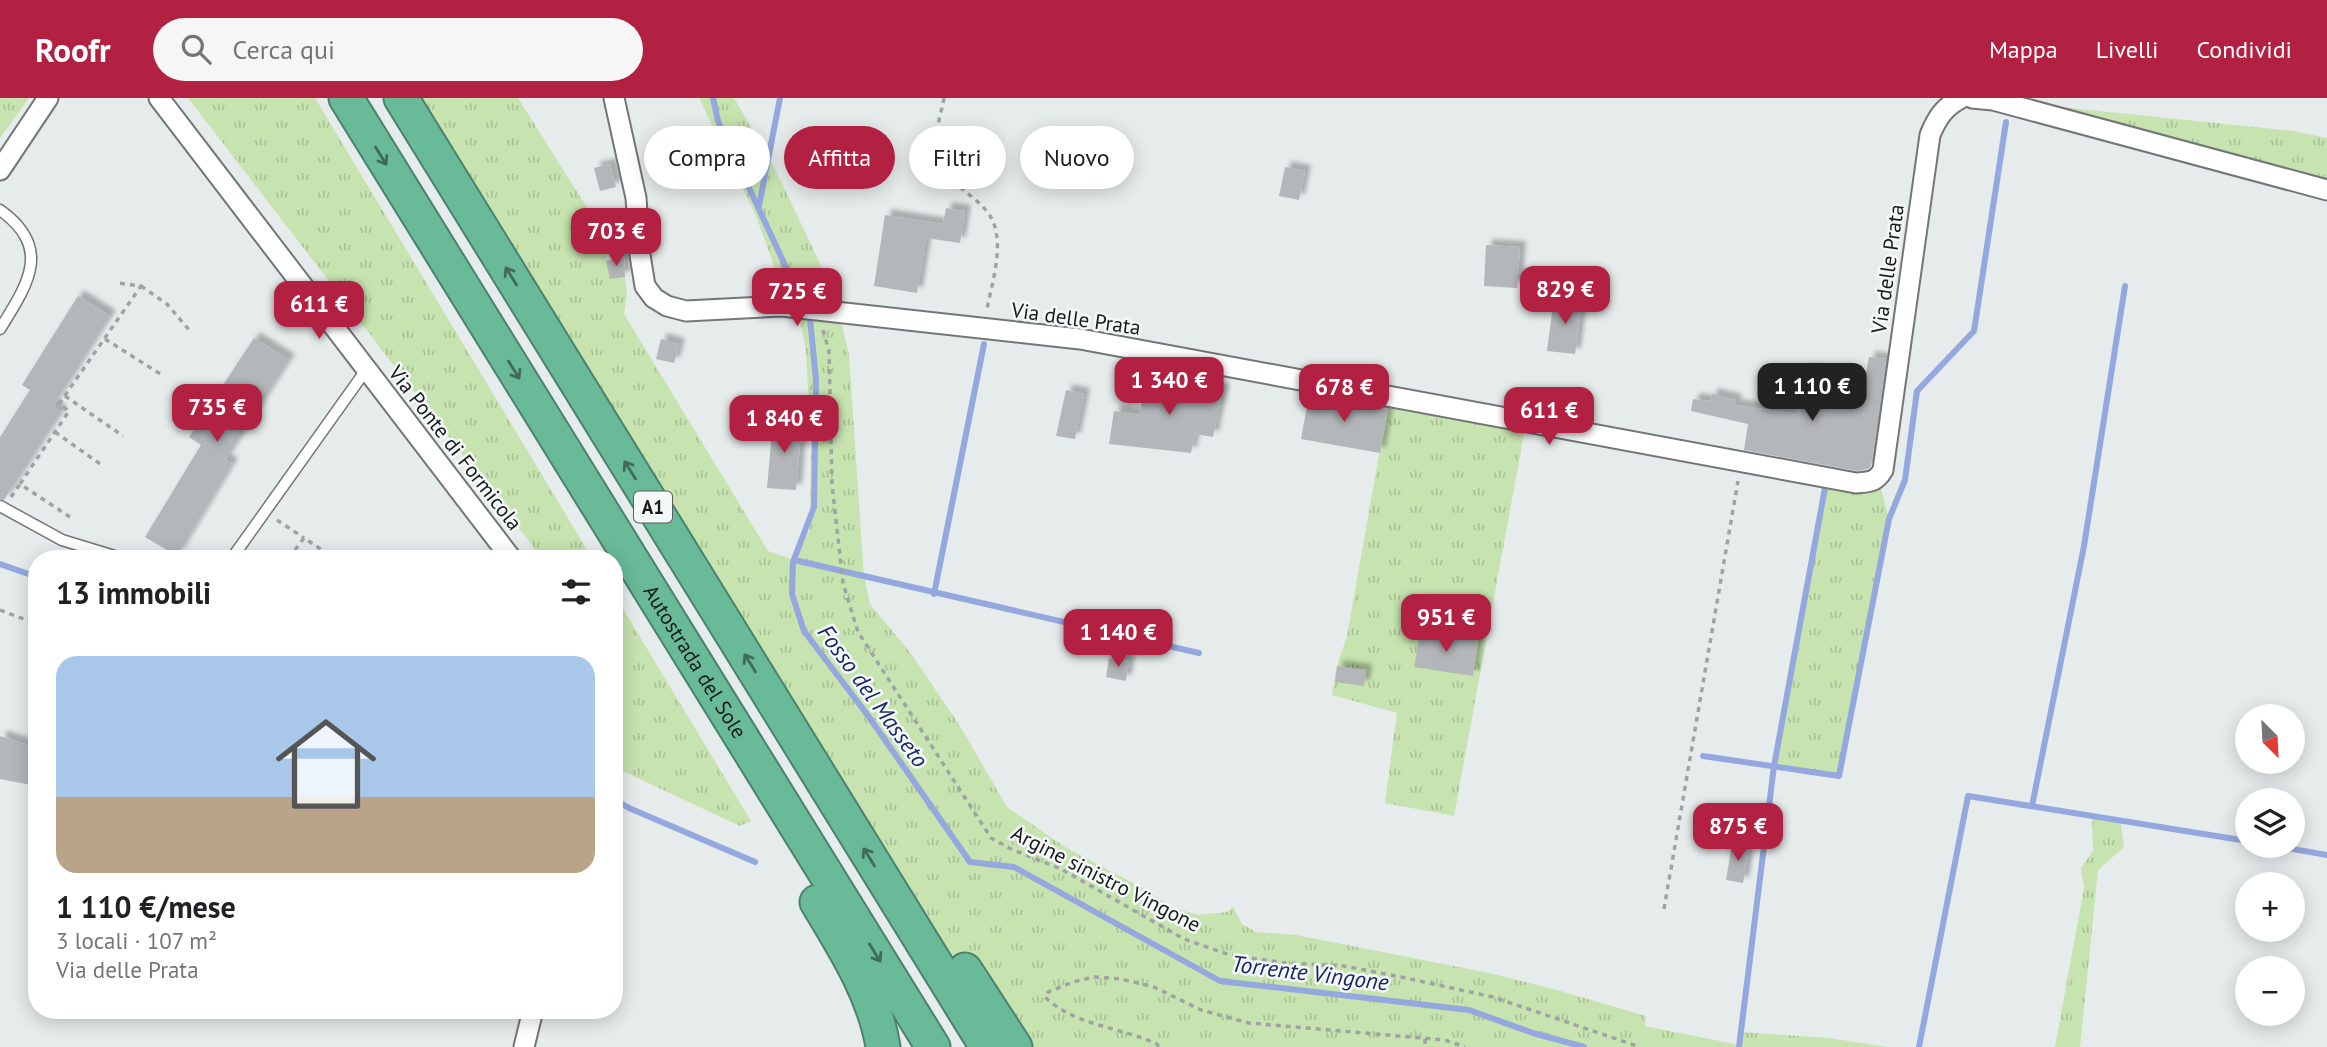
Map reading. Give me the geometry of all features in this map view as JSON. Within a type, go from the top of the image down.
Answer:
[{"type":"highway","name":"Autostrada del Sole","points":[[346,98],[926,1036]]},
{"type":"highway","name":"A1","points":[[401,98],[905,915],[964,969],[993,1035]]},
{"type":"highway","points":[[723,708],[783,844],[853,966],[881,1037]]},
{"type":"street","points":[[0,170],[48,98]]},
{"type":"street","name":"Via Ponte di Formicola","points":[[159,98],[505,550]]},
{"type":"street","name":"Via delle Prata","points":[[614,98],[636,198],[645,286],[654,298],[667,306],[687,311],[781,306],[1080,339],[1856,483],[1871,482],[1878,478],[1883,470],[1930,135],[1938,117],[1950,104],[1961,98]]},
{"type":"street","points":[[1972,98],[1993,100],[2327,190]]},
{"type":"street","points":[[524,1047],[531,1019]]},
{"type":"lane","points":[[0,210],[16,221],[25,233],[31,255],[24,290],[0,328]]},
{"type":"lane","points":[[238,550],[366,370]]},
{"type":"lane","points":[[0,506],[62,540],[95,550]]},
{"type":"path","points":[[944,98],[934,150],[936,157],[957,186],[986,209],[994,225],[997,246],[984,328]]},
{"type":"path","points":[[118,283],[141,286],[167,304],[190,331]]},
{"type":"path","points":[[70,517],[20,484],[69,411],[59,404],[141,286]]},
{"type":"path","name":"Argine sinistro Vingone","points":[[818,310],[829,351],[832,484],[843,583],[851,611],[858,632],[991,838],[1061,869],[1184,939],[1230,956],[1343,967],[1401,976],[1493,997],[1640,1047]]},
{"type":"path","points":[[105,339],[162,375]]},
{"type":"path","points":[[65,396],[122,436]]},
{"type":"path","points":[[55,432],[103,466]]},
{"type":"path","points":[[1664,909],[1741,462]]},
{"type":"path","points":[[265,513],[322,550]]},
{"type":"path","points":[[295,550],[304,538]]},
{"type":"path","points":[[0,610],[28,621]]},
{"type":"path","points":[[1158,1047],[1136,1034],[1087,1022],[1053,1005],[1045,997],[1048,992],[1094,977],[1121,979],[1154,987],[1201,1010],[1249,1023],[1445,1040],[1465,1047]]},
{"type":"path","points":[[1425,1039],[1425,1047]]},
{"type":"green space","points":[[0,98],[29,98],[0,138]]},
{"type":"green space","points":[[188,98],[315,98],[587,550],[536,550]]},
{"type":"green space","points":[[411,98],[518,98],[600,228],[610,278],[625,277],[627,293],[624,314],[768,551],[794,560],[810,530],[811,439],[806,351],[798,308],[781,285],[756,216],[743,189],[770,189],[770,160],[817,257],[839,312],[849,355],[864,577],[870,604],[912,655],[960,726],[1007,807],[1065,847],[1144,889],[1175,909],[1198,915],[1227,912],[1233,907],[1242,924],[1256,932],[1296,935],[1489,973],[1646,1016],[1645,1026],[1739,1045],[1741,1032],[1828,1038],[1888,1047],[1015,1047],[964,969],[905,915]]},
{"type":"green space","points":[[699,98],[734,98],[750,126],[713,126]]},
{"type":"green space","points":[[1993,100],[2293,131],[2327,138],[2327,190]]},
{"type":"green space","points":[[1389,398],[1526,423],[1454,816],[1385,803],[1397,713],[1332,695],[1337,666],[1347,636]]},
{"type":"green space","points":[[1829,478],[1878,478],[1889,519],[1839,776],[1774,766]]},
{"type":"green space","points":[[623,609],[751,821],[740,826],[623,771]]},
{"type":"green space","points":[[2092,815],[2120,819],[2124,847],[2098,870],[2080,1047],[2055,1047],[2084,888],[2081,868],[2093,851]]},
{"type":"building","points":[[610,164],[616,187],[600,191],[594,168]]},
{"type":"building","points":[[1285,167],[1305,171],[1299,200],[1279,196]]},
{"type":"building","points":[[946,208],[965,211],[960,243],[926,238],[917,293],[874,286],[885,215],[943,224]]},
{"type":"building","points":[[1486,245],[1520,247],[1517,288],[1484,286]]},
{"type":"building","points":[[624,256],[625,277],[610,279],[606,261]]},
{"type":"building","points":[[78,296],[110,316],[53,406],[61,412],[4,500],[0,499],[0,437],[30,390],[22,385]]},
{"type":"building","points":[[1554,297],[1582,300],[1575,354],[1547,351]]},
{"type":"building","points":[[254,338],[289,360],[225,460],[232,464],[181,550],[167,550],[145,537],[201,445],[189,437]]},
{"type":"building","points":[[661,339],[679,344],[674,363],[656,359]]},
{"type":"building","points":[[1869,357],[1886,359],[1871,466],[1868,469],[1857,471],[1744,450],[1748,424],[1691,411],[1693,399],[1710,401],[1712,394],[1736,400],[1735,405],[1797,414],[1804,370],[1824,373],[1821,396],[1861,402]]},
{"type":"building","points":[[1145,377],[1223,389],[1213,437],[1195,434],[1191,453],[1109,444],[1114,411],[1140,415]]},
{"type":"building","points":[[1066,390],[1084,394],[1075,439],[1056,436]]},
{"type":"building","points":[[1309,395],[1388,409],[1380,453],[1301,439]]},
{"type":"building","points":[[773,420],[802,422],[796,490],[767,488]]},
{"type":"building","points":[[1420,633],[1478,641],[1473,676],[1414,667]]},
{"type":"building","points":[[1109,658],[1129,661],[1126,681],[1106,677]]},
{"type":"building","points":[[1337,666],[1366,670],[1364,686],[1335,682]]},
{"type":"building","points":[[0,736],[28,745],[28,784],[0,779]]},
{"type":"building","points":[[1732,844],[1749,847],[1743,883],[1726,880]]},
{"type":"waterway","name":"Fosso del Masseto","points":[[713,98],[718,121],[810,319],[816,379],[814,507],[793,562],[792,594],[804,631],[869,717],[970,862],[1014,867],[1220,981],[1469,1010],[1533,1033],[1584,1047]]},
{"type":"waterway","points":[[759,206],[780,98]]},
{"type":"waterway","points":[[1703,756],[1839,776],[1889,519],[1905,480],[1917,391],[1974,331],[2006,122]]},
{"type":"waterway","points":[[2032,806],[2084,546],[2125,286]]},
{"type":"waterway","points":[[934,594],[984,344]]},
{"type":"waterway","points":[[1739,1047],[1774,766],[1825,488]]},
{"type":"waterway","points":[[794,560],[1199,653]]},
{"type":"waterway","name":"Torrente Vingone","points":[[0,564],[28,574]]},
{"type":"waterway","points":[[1919,1047],[1968,796],[2235,839]]},
{"type":"waterway","name":"Torrente Vingone","points":[[623,804],[755,862]]},
{"type":"waterway","points":[[2305,851],[2327,855]]}]
